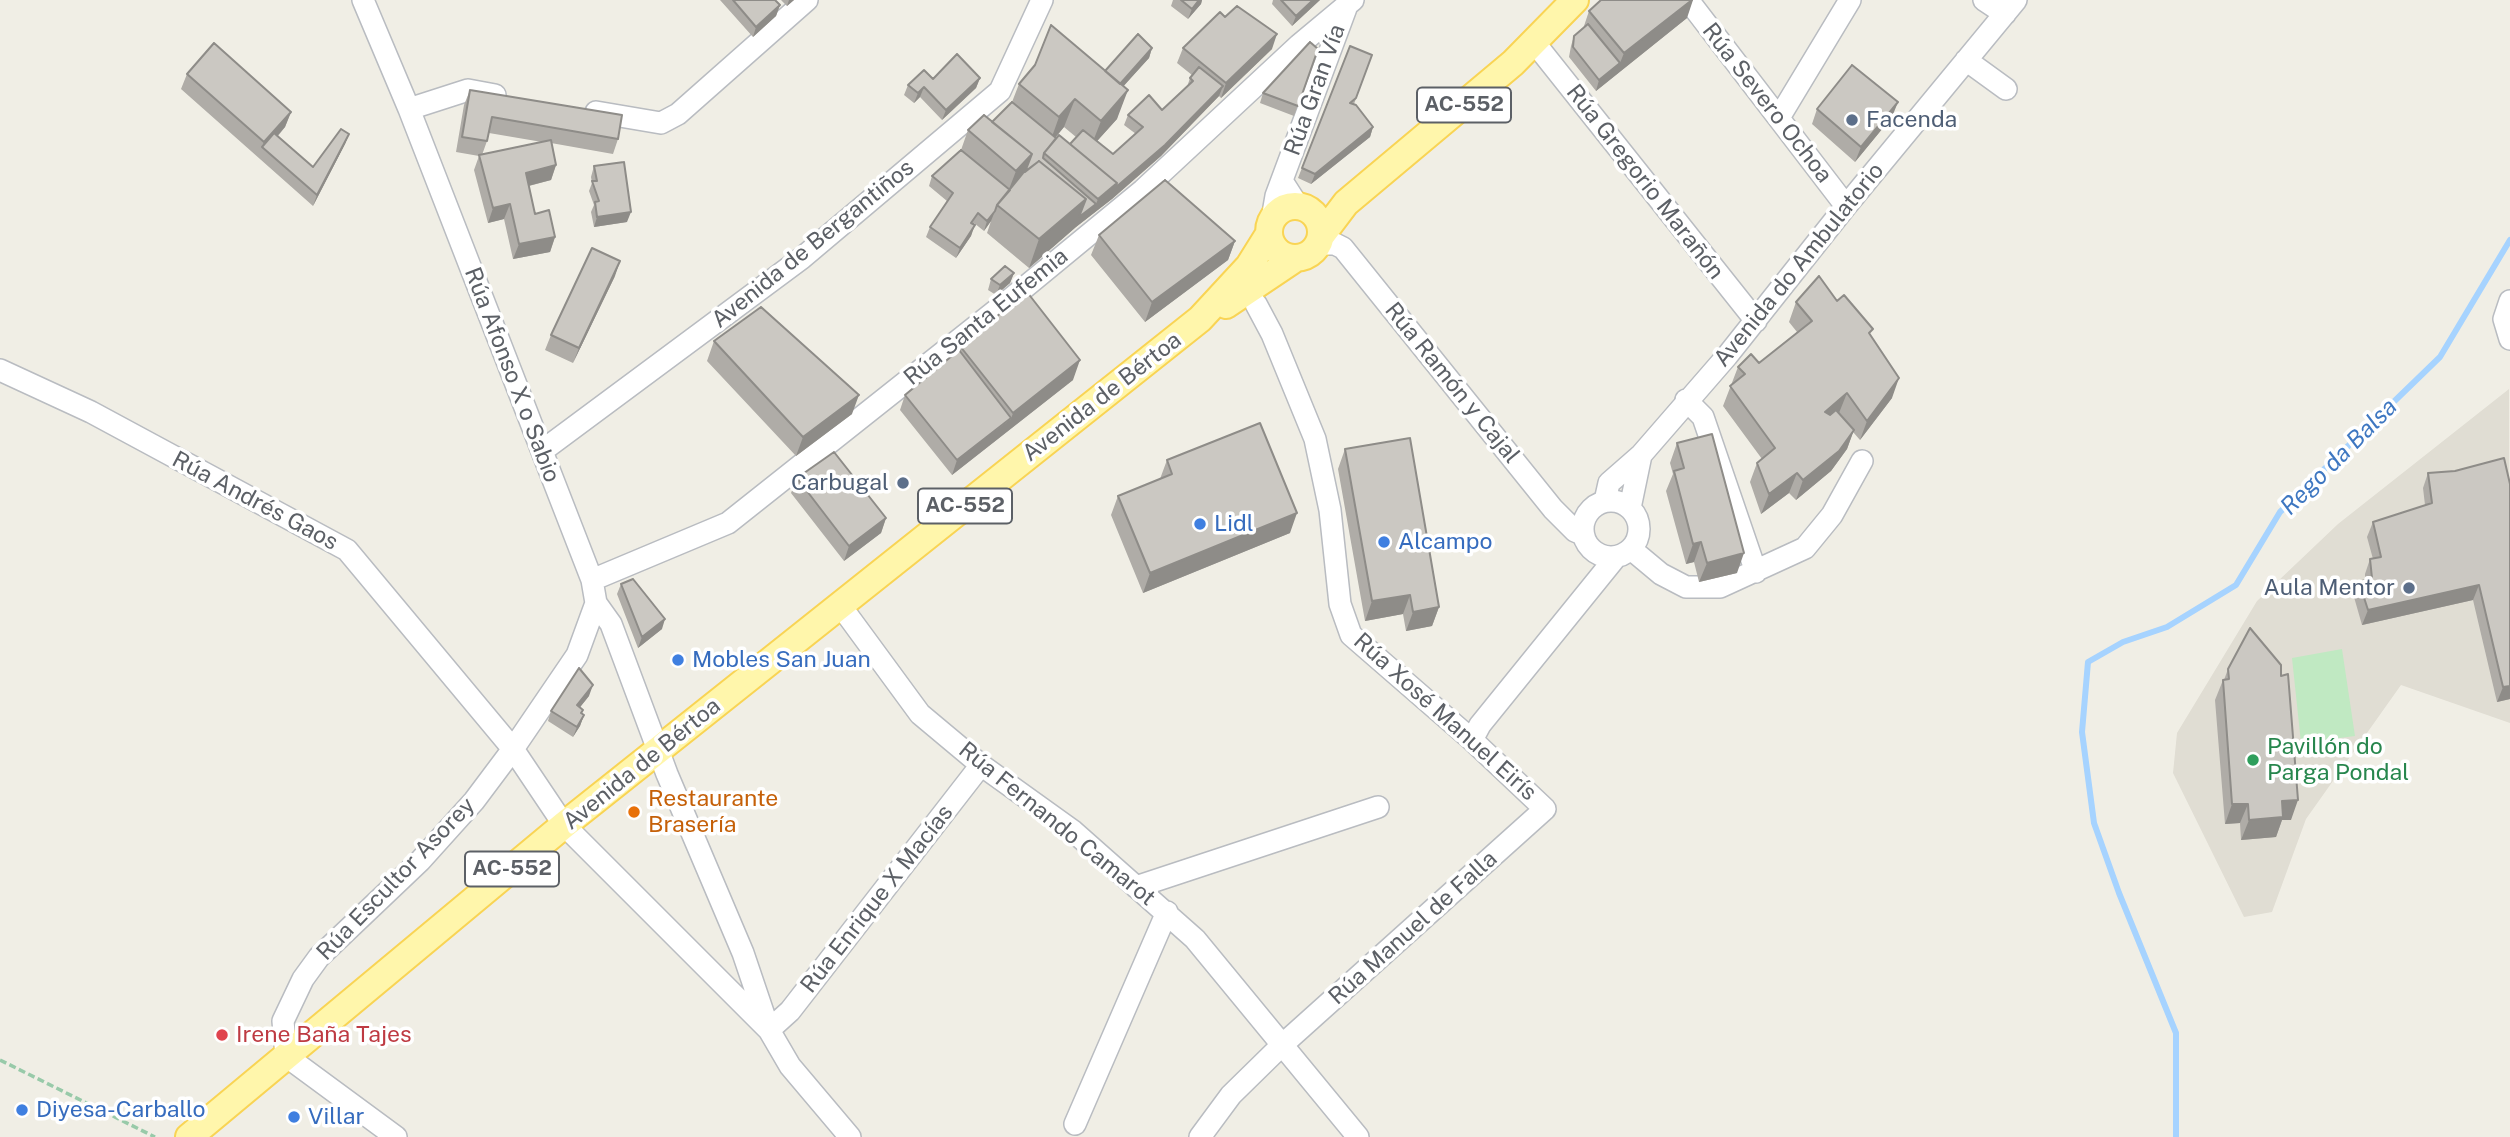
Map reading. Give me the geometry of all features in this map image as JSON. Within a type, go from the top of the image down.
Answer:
[{"type":"main road","name":"AC-552","points":[[1312,246],[1346,203],[1534,42],[1575,0]]},
{"type":"main road","points":[[1302,207],[1318,218],[1312,246],[1280,253],[1270,227],[1283,209],[1302,207],[1346,203]]},
{"type":"main road","name":"Avenida de Bértoa","points":[[1211,314],[1249,266],[1270,227]]},
{"type":"main road","name":"Avenida de Bértoa","points":[[189,1137],[564,825],[839,605],[1211,314],[1312,246]]},
{"type":"street","name":"Rúa Afonso X o Sabio","points":[[363,0],[409,109],[592,580],[596,603],[611,624],[659,750],[743,953],[769,1030]]},
{"type":"street","points":[[578,109],[660,123],[807,0]]},
{"type":"street","name":"Avenida de Bergantiños","points":[[542,451],[802,258],[1000,91],[1042,0]]},
{"type":"street","name":"Rúa Severo Ochoa","points":[[1688,0],[1780,116],[1846,206]]},
{"type":"street","points":[[1780,116],[1850,0]]},
{"type":"street","points":[[1984,0],[2010,7]]},
{"type":"street","name":"Rúa Gran Vía","points":[[1270,227],[1282,181],[1350,2]]},
{"type":"street","name":"Rúa Santa Eufemia","points":[[592,580],[728,523],[1143,190],[1350,2]]},
{"type":"street","name":"Avenida do Ambulatorio","points":[[1605,501],[1609,482],[1641,455],[1727,356],[2010,7]]},
{"type":"street","name":"Rúa Gregorio Marañón","points":[[1534,42],[1756,321]]},
{"type":"street","points":[[1966,60],[2006,89]]},
{"type":"street","points":[[409,109],[468,90],[509,97]]},
{"type":"street","name":"Rúa Gran Vía","points":[[1282,181],[1302,207]]},
{"type":"street","name":"Rúa Ramón y Cajal","points":[[1312,246],[1335,244],[1343,248],[1553,509],[1587,542]]},
{"type":"street","points":[[1799,265],[1816,280]]},
{"type":"street","points":[[1211,314],[1256,304],[1272,275]]},
{"type":"street","name":"Rúa Xosé Manuel Eirís","points":[[1256,304],[1326,447],[1329,510],[1340,604],[1351,635],[1472,740],[1545,809]]},
{"type":"street","points":[[2507,310],[2510,339]]},
{"type":"street","points":[[1727,356],[1748,363]]},
{"type":"street","name":"Rúa Andrés Gaos","points":[[0,370],[91,412],[347,550],[513,749],[564,825],[769,1030]]},
{"type":"street","points":[[1686,400],[1703,417],[1756,572]]},
{"type":"street","name":"Avenida do Ambulatorio","points":[[1630,508],[1641,455]]},
{"type":"street","points":[[1587,542],[1624,553],[1686,587],[1720,587],[1805,548],[1832,515],[1862,461]]},
{"type":"street","points":[[1472,740],[1498,691],[1636,542],[1639,524],[1630,508],[1622,503],[1605,501],[1597,504],[1585,516],[1587,542],[1594,564],[1587,593]]},
{"type":"street","name":"Rúa Escultor Asorey","points":[[286,1056],[283,1021],[303,979],[318,957],[421,861],[474,801],[513,749],[577,654],[596,603]]},
{"type":"street","name":"Rúa Fernando Camarot","points":[[839,605],[920,714],[981,765],[1073,831],[1195,939],[1359,1137]]},
{"type":"street","name":"Rúa Enrique X Macías","points":[[769,1030],[790,1011],[981,765]]},
{"type":"street","points":[[1136,887],[1378,807]]},
{"type":"street","name":"Rúa Manuel de Falla","points":[[1200,1137],[1231,1095],[1281,1046],[1545,809]]},
{"type":"street","points":[[1075,1124],[1167,912]]},
{"type":"street","points":[[712,972],[728,969],[743,953]]},
{"type":"street","points":[[769,1030],[790,1066],[847,1136]]},
{"type":"street","points":[[286,1056],[396,1137]]},
{"type":"path","points":[[0,1060],[155,1137]]},
{"type":"shaded area","points":[[2509,389],[2510,723],[2401,685],[2306,819],[2272,912],[2244,917],[2173,773],[2177,733],[2257,601],[2338,524]]},
{"type":"green space","points":[[2342,649],[2355,736],[2301,743],[2292,658]]},
{"type":"building","points":[[733,0],[775,0],[780,5],[756,27]]},
{"type":"building","points":[[1181,0],[1199,0],[1192,9]]},
{"type":"building","points":[[1281,0],[1313,0],[1296,16]]},
{"type":"building","points":[[1601,0],[1692,0],[1624,53],[1589,11]]},
{"type":"building","points":[[1237,6],[1277,34],[1226,83],[1183,48],[1220,12],[1225,17]]},
{"type":"building","points":[[1588,24],[1620,63],[1599,80],[1573,47],[1574,36]]},
{"type":"building","points":[[1051,25],[1128,90],[1101,121],[1075,99],[1059,117],[1019,84],[1035,65]]},
{"type":"building","points":[[1138,34],[1152,48],[1120,84],[1105,71]]},
{"type":"building","points":[[1310,42],[1318,49],[1298,106],[1263,93]]},
{"type":"building","points":[[214,43],[291,112],[264,142],[187,74]]},
{"type":"building","points":[[1350,46],[1372,55],[1356,98],[1350,103],[1356,105],[1373,127],[1315,174],[1302,168]]},
{"type":"building","points":[[957,54],[980,78],[946,110],[924,87],[918,93],[908,85],[924,70],[933,79]]},
{"type":"building","name":"Facenda","points":[[1852,65],[1898,102],[1861,147],[1817,109]]},
{"type":"building","points":[[1199,67],[1223,86],[1165,145],[1115,188],[1117,183],[1070,144],[1083,130],[1113,154],[1143,127],[1128,115],[1149,95],[1162,110],[1193,81],[1190,78]]},
{"type":"building","points":[[470,90],[622,115],[618,139],[492,117],[487,141],[462,137]]},
{"type":"building","points":[[1012,102],[1056,138],[1043,158],[1096,204],[1079,217],[1086,199],[1039,161],[1025,172],[1032,154],[992,122]]},
{"type":"building","points":[[984,115],[1032,154],[1016,171],[968,130]]},
{"type":"building","points":[[341,129],[349,134],[317,195],[262,147],[274,133],[313,167]]},
{"type":"building","points":[[1059,135],[1117,183],[1098,199],[1044,153]]},
{"type":"building","points":[[551,140],[556,165],[526,173],[535,214],[549,210],[555,237],[519,244],[510,204],[493,208],[479,155]]},
{"type":"building","points":[[961,150],[1010,190],[987,221],[978,213],[971,223],[975,225],[960,248],[930,227],[953,193],[932,176]]},
{"type":"building","points":[[1039,161],[1086,199],[1039,239],[997,205],[1023,173]]},
{"type":"building","points":[[624,162],[631,212],[597,217],[595,202],[599,201],[592,181],[597,181],[594,166]]},
{"type":"building","points":[[1165,180],[1235,241],[1152,302],[1099,235]]},
{"type":"building","points":[[592,248],[620,261],[579,348],[551,335]]},
{"type":"building","points":[[1005,266],[1014,273],[1000,285],[991,279]]},
{"type":"building","points":[[1819,276],[1837,301],[1844,295],[1873,329],[1869,333],[1899,378],[1867,421],[1847,393],[1825,412],[1830,415],[1836,410],[1854,430],[1839,451],[1803,480],[1797,473],[1769,494],[1757,463],[1775,448],[1730,386],[1745,374],[1738,367],[1751,354],[1759,363],[1812,321],[1796,302]]},
{"type":"building","points":[[1027,292],[1080,360],[1013,413],[960,346]]},
{"type":"building","points":[[761,307],[859,395],[803,437],[714,341]]},
{"type":"building","points":[[959,350],[1011,418],[957,460],[905,395]]},
{"type":"building","name":"Lidl","points":[[1260,423],[1297,513],[1150,573],[1118,496],[1172,474],[1167,460]]},
{"type":"building","points":[[1712,434],[1744,553],[1707,563],[1701,542],[1693,544],[1674,471],[1684,468],[1677,443]]},
{"type":"building","name":"Alcampo","points":[[1410,438],[1439,607],[1413,612],[1410,595],[1372,601],[1345,449]]},
{"type":"building","points":[[834,452],[886,518],[849,546],[797,478]]},
{"type":"building","points":[[2504,458],[2510,484],[2510,686],[2503,687],[2479,585],[2368,610],[2359,582],[2372,578],[2370,559],[2381,557],[2373,522],[2432,503],[2428,473],[2455,471]]},
{"type":"building","points":[[633,579],[665,619],[642,637],[621,584]]},
{"type":"building","name":"Pavillón do Parga Pondal","points":[[2250,628],[2281,665],[2281,676],[2288,674],[2298,800],[2282,801],[2283,817],[2249,820],[2248,804],[2232,804],[2223,680],[2229,679],[2228,669]]},
{"type":"building","points":[[579,668],[593,685],[577,705],[584,715],[577,727],[551,711]]},
{"type":"waterway","name":"Rego da Balsa","points":[[2176,1137],[2176,1033],[2119,893],[2094,823],[2082,732],[2088,662],[2123,642],[2167,627],[2236,585],[2280,512],[2440,357],[2510,240]]},
{"type":"place","name":"Facenda","points":[[1852,120]]},
{"type":"place","name":"Carbugal","points":[[903,483]]},
{"type":"place","name":"Lidl","points":[[1200,524]]},
{"type":"place","name":"Alcampo","points":[[1384,542]]},
{"type":"place","name":"Aula Mentor","points":[[2409,588]]},
{"type":"place","name":"Mobles San Juan","points":[[678,660]]},
{"type":"place","name":"Pavillón do Parga Pondal","points":[[2253,760]]},
{"type":"place","name":"Restaurante Brasería","points":[[634,812]]},
{"type":"place","name":"Irene Baña Tajes","points":[[222,1035]]},
{"type":"place","name":"Diyesa-Carballo","points":[[22,1110]]},
{"type":"place","name":"Villar","points":[[294,1117]]}]
